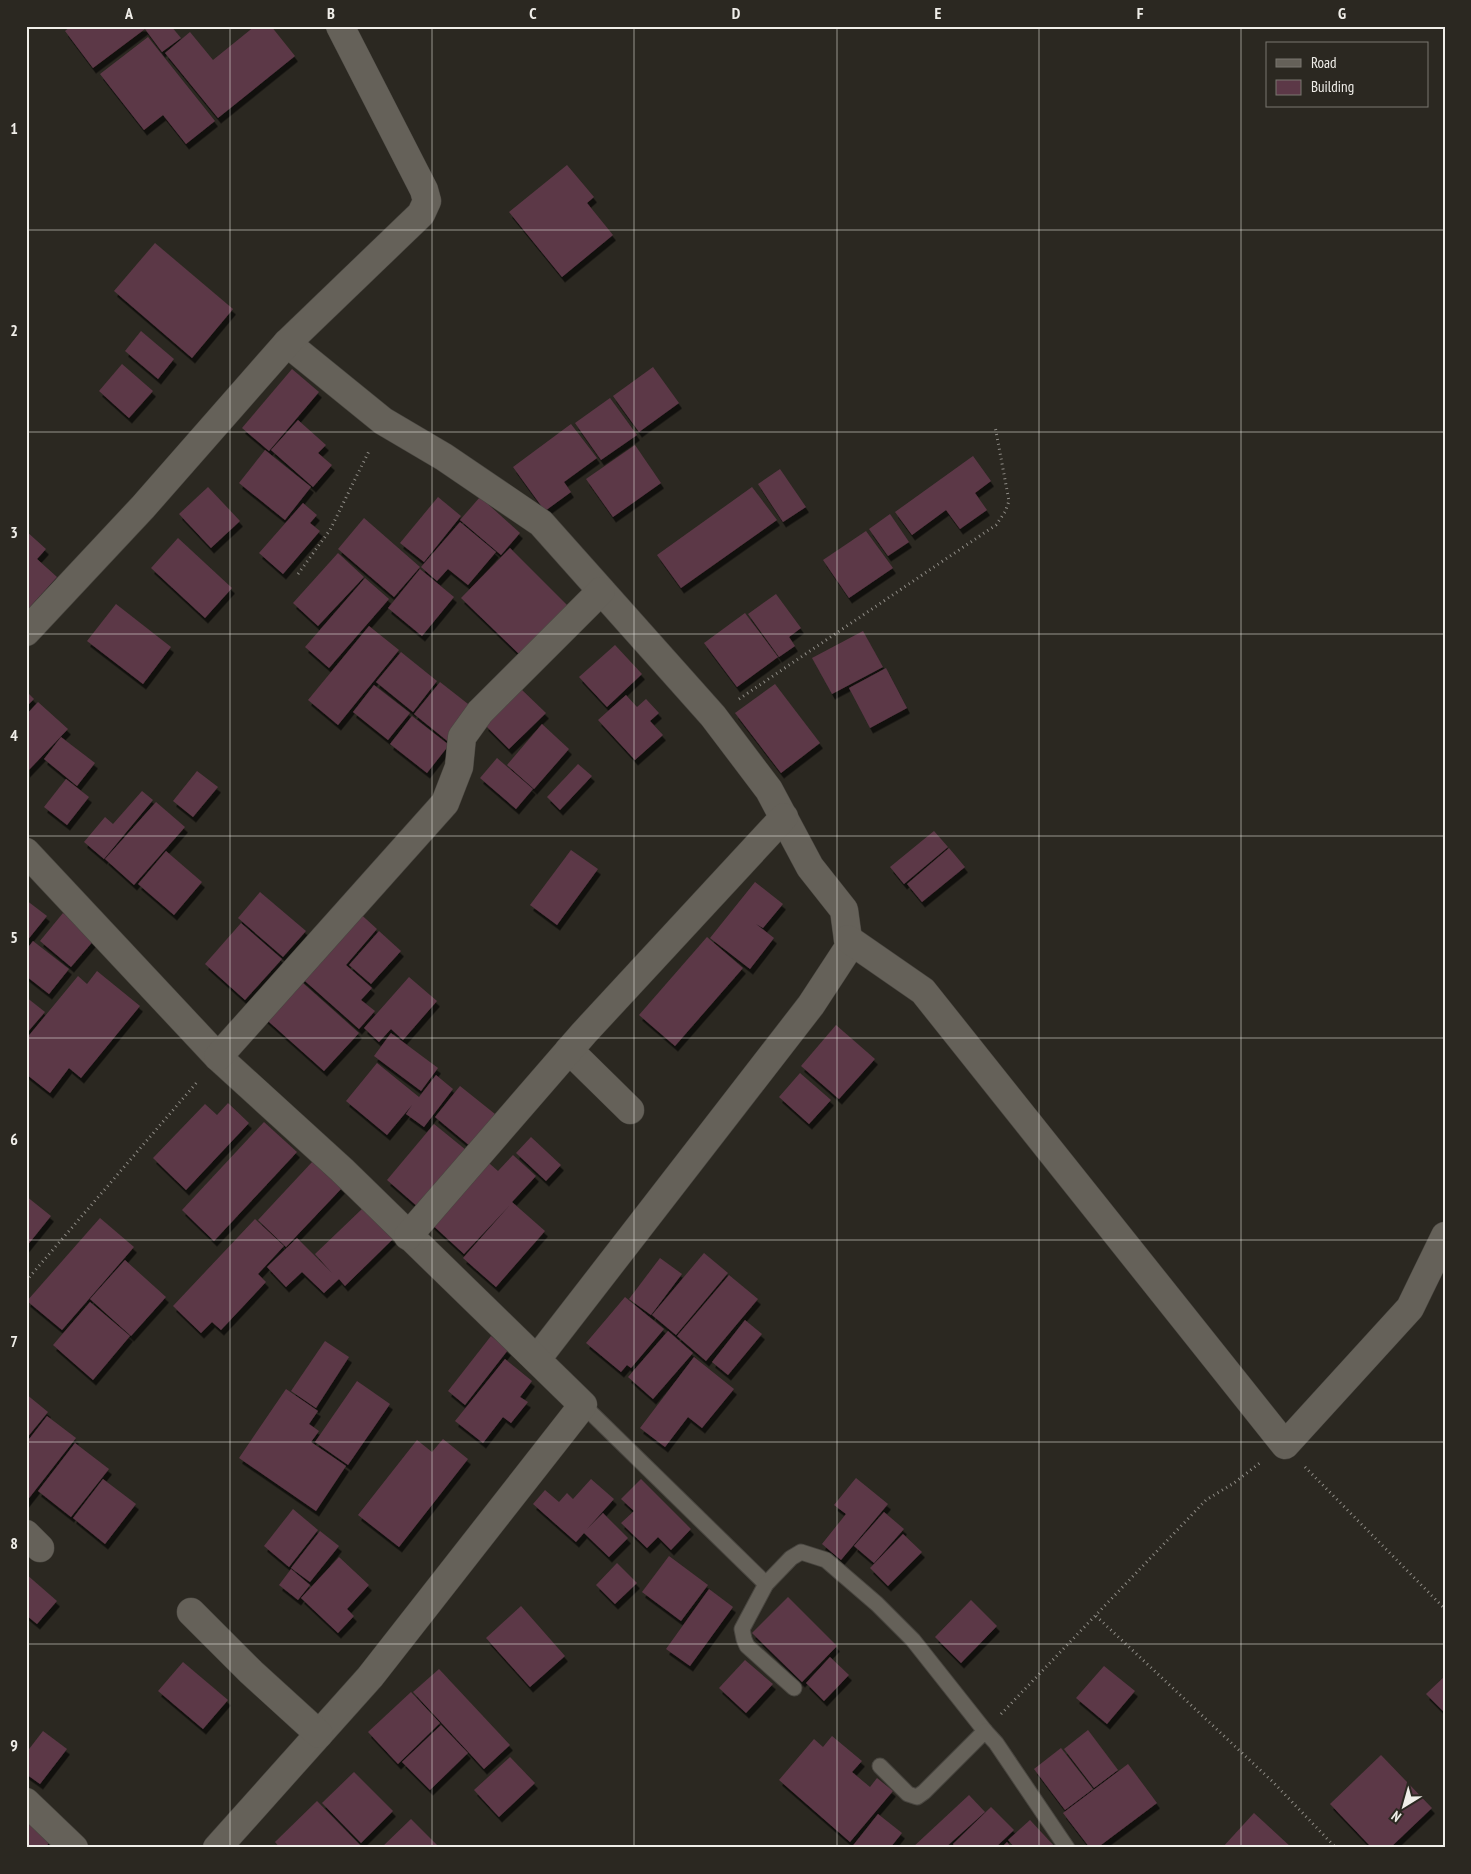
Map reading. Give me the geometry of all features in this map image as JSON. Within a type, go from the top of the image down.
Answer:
[{"type":"street","points":[[26,632],[143,507],[287,343],[421,214],[427,201],[424,190],[340,26]]},
{"type":"street","points":[[287,343],[383,421],[444,458],[541,523],[713,716],[769,790],[810,868],[844,910],[849,947],[811,1005],[537,1359]]},
{"type":"street","points":[[218,1057],[445,803],[459,767],[462,736],[480,712],[601,591]]},
{"type":"street","points":[[408,1236],[569,1050],[784,817]]},
{"type":"street","points":[[26,852],[218,1057],[342,1170],[583,1405],[370,1677],[217,1848]]},
{"type":"street","points":[[848,939],[923,991],[1285,1445],[1410,1308],[1445,1236]]},
{"type":"street","points":[[569,1050],[630,1110]]},
{"type":"street","points":[[191,1612],[251,1672],[319,1734]]},
{"type":"street","points":[[26,1802],[74,1848]]},
{"type":"lane","points":[[583,1405],[766,1584]]},
{"type":"lane","points":[[794,1688],[747,1646],[742,1629],[766,1584],[791,1558],[801,1552],[826,1560],[877,1604],[913,1640],[996,1743],[1067,1848]]},
{"type":"lane","points":[[880,1766],[908,1794],[916,1797],[924,1792],[985,1731]]},
{"type":"path","points":[[298,574],[330,530],[383,421]]},
{"type":"path","points":[[713,716],[996,525],[1005,512],[1009,501],[995,426]]},
{"type":"path","points":[[26,1281],[218,1057]]},
{"type":"path","points":[[985,1731],[1206,1500],[1234,1483],[1285,1445],[1445,1609]]},
{"type":"path","points":[[1096,1616],[1273,1782],[1336,1848]]},
{"type":"building","points":[[71,26],[171,26],[181,38],[162,52],[145,29],[93,68],[65,31]]},
{"type":"building","points":[[255,26],[271,26],[295,56],[218,118],[165,53],[190,32],[213,60]]},
{"type":"building","points":[[148,37],[215,121],[186,144],[163,115],[144,130],[100,74]]},
{"type":"building","points":[[567,165],[594,197],[587,203],[613,235],[562,277],[509,212]]},
{"type":"building","points":[[155,243],[233,309],[192,358],[114,291]]},
{"type":"building","points":[[141,331],[174,359],[158,379],[125,351]]},
{"type":"building","points":[[122,364],[153,391],[129,418],[99,391]]},
{"type":"building","points":[[653,367],[679,403],[639,432],[613,396]]},
{"type":"building","points":[[292,369],[319,392],[269,451],[242,428]]},
{"type":"building","points":[[610,398],[637,435],[601,460],[575,423]]},
{"type":"building","points":[[298,420],[326,445],[318,453],[332,465],[313,487],[271,450]]},
{"type":"building","points":[[571,424],[597,458],[564,482],[571,492],[545,511],[513,467]]},
{"type":"building","points":[[635,445],[661,483],[613,517],[586,479]]},
{"type":"building","points":[[265,450],[311,487],[285,520],[239,483]]},
{"type":"building","points":[[973,456],[991,481],[975,493],[987,510],[960,529],[946,510],[912,535],[895,512]]},
{"type":"building","points":[[780,469],[806,507],[783,522],[758,484]]},
{"type":"building","points":[[208,487],[240,521],[211,548],[179,514]]},
{"type":"building","points":[[752,487],[777,520],[681,588],[657,555]]},
{"type":"building","points":[[438,497],[461,516],[424,562],[400,543]]},
{"type":"building","points":[[480,497],[520,533],[501,555],[460,520]]},
{"type":"building","points":[[303,503],[317,515],[310,523],[320,531],[283,574],[259,553]]},
{"type":"building","points":[[890,514],[909,542],[888,556],[869,529]]},
{"type":"building","points":[[364,518],[420,567],[394,597],[338,549]]},
{"type":"building","points":[[460,522],[496,552],[468,585],[448,569],[437,581],[421,567]]},
{"type":"building","points":[[26,531],[46,549],[37,559],[57,577],[28,609],[26,608]]},
{"type":"building","points":[[866,531],[893,568],[849,598],[823,560]]},
{"type":"building","points":[[178,538],[232,588],[205,618],[151,568]]},
{"type":"building","points":[[510,548],[567,605],[519,654],[461,598]]},
{"type":"building","points":[[338,553],[364,577],[318,626],[293,603]]},
{"type":"building","points":[[420,569],[454,597],[422,636],[388,608]]},
{"type":"building","points":[[365,578],[389,599],[329,668],[305,647]]},
{"type":"building","points":[[776,594],[801,628],[789,637],[795,646],[779,657],[748,614]]},
{"type":"building","points":[[116,604],[171,647],[143,684],[87,641]]},
{"type":"building","points":[[745,613],[778,657],[737,687],[704,643]]},
{"type":"building","points":[[369,626],[399,650],[338,725],[308,700]]},
{"type":"building","points":[[863,631],[883,667],[832,694],[812,658]]},
{"type":"building","points":[[615,645],[642,674],[607,707],[579,677]]},
{"type":"building","points":[[401,652],[437,681],[413,712],[376,682]]},
{"type":"building","points":[[886,668],[907,708],[870,728],[849,688]]},
{"type":"building","points":[[440,682],[477,711],[451,744],[414,714]]},
{"type":"building","points":[[775,684],[820,743],[781,773],[735,713]]},
{"type":"building","points":[[374,685],[410,713],[388,740],[353,712]]},
{"type":"building","points":[[521,689],[546,713],[509,749],[485,725]]},
{"type":"building","points":[[26,691],[34,699],[26,707]]},
{"type":"building","points":[[626,695],[637,707],[646,699],[659,713],[650,721],[663,735],[635,760],[598,720]]},
{"type":"building","points":[[38,702],[68,729],[27,772],[26,715]]},
{"type":"building","points":[[412,716],[449,745],[427,773],[390,744]]},
{"type":"building","points":[[542,724],[569,749],[534,789],[507,765]]},
{"type":"building","points":[[61,737],[95,763],[77,786],[44,759]]},
{"type":"building","points":[[497,758],[533,789],[516,809],[480,778]]},
{"type":"building","points":[[578,764],[592,776],[560,810],[547,797]]},
{"type":"building","points":[[197,771],[218,787],[193,817],[173,801]]},
{"type":"building","points":[[66,779],[89,797],[67,825],[44,807]]},
{"type":"building","points":[[142,791],[153,800],[104,859],[84,842],[105,817],[113,824]]},
{"type":"building","points":[[156,802],[185,827],[134,885],[105,859]]},
{"type":"building","points":[[934,831],[948,847],[904,884],[890,867]]},
{"type":"building","points":[[949,848],[965,867],[922,902],[907,884]]},
{"type":"building","points":[[571,850],[598,869],[557,925],[530,905]]},
{"type":"building","points":[[166,851],[202,882],[174,915],[138,884]]},
{"type":"building","points":[[755,882],[783,904],[763,928],[756,924],[774,938],[750,969],[710,938]]},
{"type":"building","points":[[260,892],[306,931],[283,957],[238,918]]},
{"type":"building","points":[[26,900],[47,916],[26,942]]},
{"type":"building","points":[[355,909],[377,929],[346,965],[372,988],[361,1000],[375,1011],[359,1029],[297,974]]},
{"type":"building","points":[[63,913],[95,939],[71,967],[40,941]]},
{"type":"building","points":[[241,923],[282,959],[245,1000],[205,964]]},
{"type":"building","points":[[379,931],[401,951],[371,984],[349,965]]},
{"type":"building","points":[[707,937],[743,968],[675,1046],[639,1015]]},
{"type":"building","points":[[33,941],[69,969],[49,994],[26,976],[26,950]]},
{"type":"building","points":[[97,971],[140,1006],[81,1078],[69,1068],[50,1093],[26,1074],[26,1039],[78,976],[87,984]]},
{"type":"building","points":[[294,975],[359,1033],[324,1071],[259,1013]]},
{"type":"building","points":[[409,977],[437,1001],[403,1040],[391,1029],[379,1042],[364,1028]]},
{"type":"building","points":[[26,997],[45,1012],[26,1034]]},
{"type":"building","points":[[836,1025],[875,1059],[839,1099],[801,1066]]},
{"type":"building","points":[[391,1033],[438,1068],[421,1091],[374,1056]]},
{"type":"building","points":[[377,1063],[419,1097],[436,1075],[453,1089],[424,1127],[406,1114],[412,1105],[387,1135],[346,1101]]},
{"type":"building","points":[[800,1073],[831,1100],[809,1124],[779,1097]]},
{"type":"building","points":[[460,1086],[495,1114],[470,1146],[435,1117]]},
{"type":"building","points":[[228,1103],[249,1123],[186,1190],[153,1158],[205,1104],[217,1115]]},
{"type":"building","points":[[264,1122],[297,1152],[214,1241],[182,1210]]},
{"type":"building","points":[[434,1124],[466,1150],[418,1207],[387,1180]]},
{"type":"building","points":[[531,1137],[561,1165],[546,1181],[516,1153]]},
{"type":"building","points":[[513,1155],[536,1176],[512,1202],[545,1231],[496,1287],[463,1258],[510,1205],[464,1254],[426,1219],[482,1157],[498,1171]]},
{"type":"building","points":[[313,1161],[342,1188],[286,1247],[258,1220]]},
{"type":"building","points":[[26,1196],[51,1216],[26,1247]]},
{"type":"building","points":[[363,1208],[393,1239],[345,1286],[339,1279],[324,1293],[302,1272],[286,1287],[267,1267],[297,1238],[332,1273],[315,1254]]},
{"type":"building","points":[[100,1218],[134,1247],[62,1330],[27,1301]]},
{"type":"building","points":[[255,1219],[284,1246],[258,1274],[266,1282],[221,1330],[212,1322],[201,1333],[173,1306]]},
{"type":"building","points":[[704,1253],[728,1273],[676,1335],[652,1315]]},
{"type":"building","points":[[660,1258],[682,1274],[651,1315],[629,1299]]},
{"type":"building","points":[[125,1260],[166,1297],[131,1336],[90,1299]]},
{"type":"building","points":[[729,1275],[758,1299],[706,1361],[677,1336]]},
{"type":"building","points":[[625,1297],[664,1329],[631,1368],[627,1365],[621,1372],[586,1343]]},
{"type":"building","points":[[90,1302],[130,1336],[93,1380],[53,1345]]},
{"type":"building","points":[[745,1320],[762,1334],[728,1375],[712,1362]]},
{"type":"building","points":[[668,1331],[693,1353],[653,1399],[628,1377]]},
{"type":"building","points":[[491,1336],[508,1350],[465,1405],[448,1391]]},
{"type":"building","points":[[325,1341],[349,1357],[316,1408],[291,1391]]},
{"type":"building","points":[[694,1357],[734,1389],[702,1428],[688,1417],[665,1447],[640,1428]]},
{"type":"building","points":[[505,1359],[532,1381],[520,1397],[528,1402],[511,1423],[503,1417],[483,1443],[455,1421]]},
{"type":"building","points":[[357,1381],[390,1404],[348,1465],[315,1442]]},
{"type":"building","points":[[286,1389],[318,1411],[309,1424],[319,1431],[311,1442],[346,1466],[316,1511],[239,1458]]},
{"type":"building","points":[[26,1394],[48,1412],[26,1439]]},
{"type":"building","points":[[47,1416],[76,1438],[26,1502],[26,1443]]},
{"type":"building","points":[[443,1439],[468,1459],[399,1547],[358,1515],[417,1440],[432,1452]]},
{"type":"building","points":[[75,1443],[109,1469],[71,1517],[38,1491]]},
{"type":"building","points":[[856,1478],[888,1504],[841,1560],[822,1544],[846,1514],[834,1505]]},
{"type":"building","points":[[103,1479],[136,1504],[105,1544],[73,1518]]},
{"type":"building","points":[[591,1479],[614,1499],[587,1529],[603,1513],[628,1538],[609,1557],[584,1533],[576,1542],[533,1504],[545,1490],[559,1502],[567,1493],[573,1499]]},
{"type":"building","points":[[641,1479],[691,1529],[671,1550],[658,1537],[647,1548],[621,1523],[634,1511],[621,1499]]},
{"type":"building","points":[[293,1509],[318,1530],[289,1567],[264,1546]]},
{"type":"building","points":[[884,1512],[904,1529],[874,1563],[854,1546]]},
{"type":"building","points":[[320,1531],[339,1546],[310,1582],[291,1568]]},
{"type":"building","points":[[903,1534],[922,1552],[888,1586],[870,1568]]},
{"type":"building","points":[[669,1556],[708,1585],[681,1621],[642,1592]]},
{"type":"building","points":[[339,1557],[369,1585],[347,1609],[354,1616],[338,1633],[301,1598]]},
{"type":"building","points":[[617,1563],[637,1583],[615,1604],[596,1585]]},
{"type":"building","points":[[291,1569],[310,1585],[298,1600],[279,1585]]},
{"type":"building","points":[[26,1574],[57,1601],[37,1624],[26,1615]]},
{"type":"building","points":[[709,1589],[733,1607],[690,1666],[666,1649]]},
{"type":"building","points":[[788,1597],[837,1646],[802,1682],[752,1633]]},
{"type":"building","points":[[971,1600],[997,1626],[961,1663],[935,1637]]},
{"type":"building","points":[[521,1606],[565,1656],[530,1687],[486,1638]]},
{"type":"building","points":[[830,1657],[849,1675],[824,1701],[806,1683]]},
{"type":"building","points":[[745,1660],[773,1684],[746,1713],[719,1688]]},
{"type":"building","points":[[183,1662],[228,1700],[203,1729],[158,1691]]},
{"type":"building","points":[[1104,1666],[1135,1691],[1107,1724],[1076,1698]]},
{"type":"building","points":[[439,1669],[510,1745],[484,1769],[413,1692]]},
{"type":"building","points":[[1445,1676],[1445,1713],[1426,1694]]},
{"type":"building","points":[[411,1692],[440,1723],[398,1764],[368,1732]]},
{"type":"building","points":[[441,1725],[468,1753],[430,1790],[402,1762]]},
{"type":"building","points":[[1088,1730],[1118,1770],[1094,1788],[1064,1749]]},
{"type":"building","points":[[43,1731],[67,1749],[40,1784],[26,1774],[26,1753]]},
{"type":"building","points":[[832,1736],[862,1761],[852,1772],[870,1787],[877,1778],[893,1791],[850,1842],[779,1780],[814,1739],[823,1747]]},
{"type":"building","points":[[1061,1748],[1093,1789],[1065,1810],[1034,1769]]},
{"type":"building","points":[[1381,1755],[1432,1808],[1390,1848],[1372,1848],[1330,1804]]},
{"type":"building","points":[[510,1757],[535,1783],[499,1817],[474,1790]]},
{"type":"building","points":[[1128,1764],[1157,1803],[1097,1848],[1090,1848],[1063,1813]]},
{"type":"building","points":[[354,1772],[393,1811],[361,1843],[322,1803]]},
{"type":"building","points":[[969,1795],[985,1812],[945,1848],[912,1848]]},
{"type":"building","points":[[317,1801],[361,1846],[360,1848],[280,1848],[275,1842]]},
{"type":"building","points":[[991,1807],[1014,1830],[995,1848],[956,1848],[953,1844]]},
{"type":"building","points":[[1254,1813],[1292,1848],[1222,1848]]},
{"type":"building","points":[[878,1814],[902,1833],[890,1848],[851,1848]]},
{"type":"building","points":[[411,1819],[440,1848],[381,1848]]},
{"type":"building","points":[[1030,1820],[1056,1848],[1015,1848],[1008,1840]]},
{"type":"building","points":[[30,1821],[52,1839],[45,1848],[26,1848],[26,1826]]},
{"type":"building","points":[[1007,1842],[1012,1848],[1001,1848]]}]
